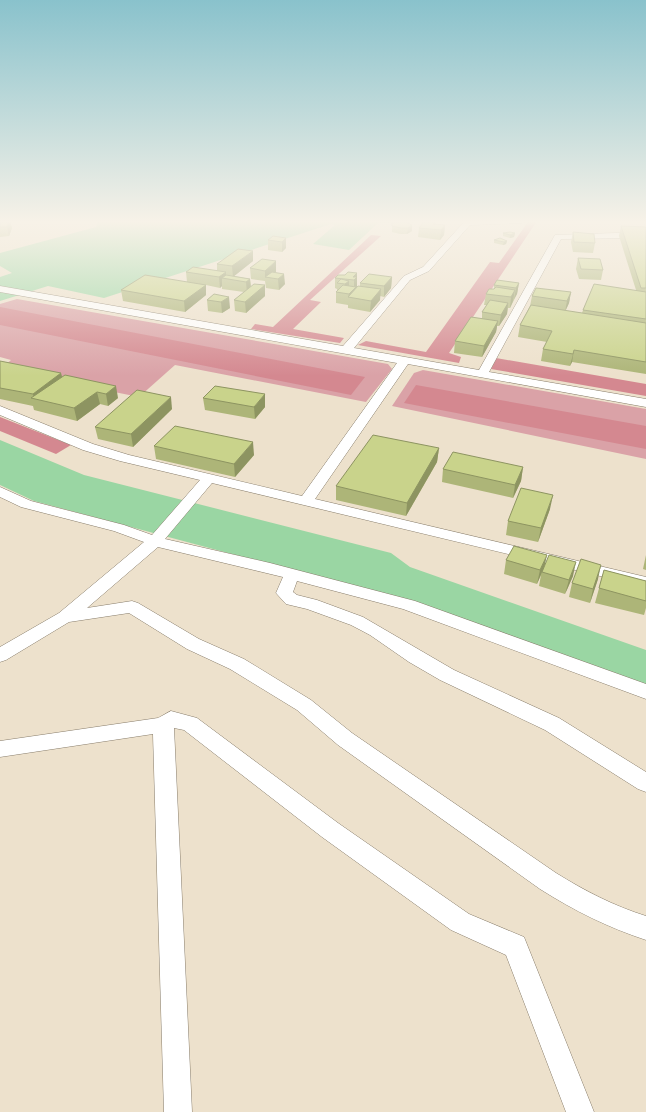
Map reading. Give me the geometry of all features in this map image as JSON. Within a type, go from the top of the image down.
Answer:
[{"type":"street","points":[[346,350],[407,278],[420,272]]},
{"type":"street","points":[[482,374],[539,272]]},
{"type":"street","points":[[0,289],[646,403]]},
{"type":"street","points":[[306,501],[404,360]]},
{"type":"street","points":[[0,410],[88,447],[125,458],[646,582]]},
{"type":"street","points":[[0,655],[65,617],[156,541],[209,478]]},
{"type":"street","points":[[0,491],[26,504],[119,528],[156,541],[292,574],[409,605],[646,692]]},
{"type":"street","points":[[292,574],[284,593],[292,600],[310,604],[357,621],[376,631],[415,657],[447,675],[552,724],[646,784]]},
{"type":"street","points":[[65,617],[132,607],[193,644],[237,664],[304,705],[345,739],[548,881],[582,902],[624,921],[646,928]]},
{"type":"street","points":[[0,749],[163,725],[171,719],[190,724],[330,830],[460,922],[515,946],[580,1112]]},
{"type":"street","points":[[163,725],[178,1112]]},
{"type":"shaded area","points":[[10,272],[184,272],[104,298],[48,286],[0,301],[0,277],[12,273]]},
{"type":"shaded area","points":[[332,272],[341,272],[310,300],[321,302],[293,329],[344,338],[340,343],[251,329],[255,324],[273,327]]},
{"type":"shaded area","points":[[483,272],[503,272],[449,353],[461,357],[459,363],[358,345],[366,341],[426,352]]},
{"type":"shaded area","points":[[17,299],[388,364],[392,369],[366,402],[175,365],[139,397],[1,369],[11,360],[0,357],[0,304]]},
{"type":"shaded area","points":[[0,307],[365,377],[351,395],[0,325]]},
{"type":"shaded area","points":[[496,358],[646,384],[646,396],[491,369]]},
{"type":"shaded area","points":[[423,370],[646,409],[646,459],[392,406],[414,373]]},
{"type":"shaded area","points":[[416,385],[646,426],[646,449],[404,403]]},
{"type":"shaded area","points":[[0,417],[71,445],[56,454],[0,431]]},
{"type":"shaded area","points":[[0,440],[84,475],[391,553],[410,567],[646,650],[646,685],[419,604],[34,501],[0,485]]},
{"type":"building","points":[[186,272],[225,272],[226,272],[219,277]]},
{"type":"building","points":[[272,272],[284,274],[278,279],[265,277]]},
{"type":"building","points":[[348,272],[357,273],[353,277],[357,277],[354,280],[335,278],[338,275],[345,275]]},
{"type":"building","points":[[636,272],[646,272],[646,288],[641,288]]},
{"type":"building","points":[[369,274],[392,277],[384,286],[360,283]]},
{"type":"building","points":[[145,275],[206,285],[184,301],[121,290]]},
{"type":"building","points":[[226,275],[250,279],[246,282],[222,278]]},
{"type":"building","points":[[341,279],[349,281],[345,284],[337,283]]},
{"type":"building","points":[[497,280],[519,283],[516,288],[494,285]]},
{"type":"building","points":[[254,284],[265,285],[245,302],[234,300]]},
{"type":"building","points":[[594,284],[646,292],[646,319],[583,310]]},
{"type":"building","points":[[343,285],[356,287],[349,294],[336,292]]},
{"type":"building","points":[[358,286],[381,289],[371,301],[348,297]]},
{"type":"building","points":[[496,287],[515,290],[511,297],[486,294],[489,289],[494,289]]},
{"type":"building","points":[[536,288],[571,292],[567,301],[532,296]]},
{"type":"building","points":[[214,294],[229,297],[221,302],[207,300]]},
{"type":"building","points":[[490,300],[508,303],[501,315],[482,312]]},
{"type":"building","points":[[531,305],[646,323],[646,362],[574,350],[573,354],[543,349],[552,331],[520,325]]},
{"type":"building","points":[[471,317],[498,321],[484,346],[455,341]]},
{"type":"building","points":[[0,361],[61,373],[33,394],[0,388]]},
{"type":"building","points":[[65,375],[116,386],[106,394],[97,392],[74,408],[31,398]]},
{"type":"building","points":[[215,386],[265,394],[254,407],[203,398]]},
{"type":"building","points":[[137,390],[171,397],[131,434],[95,427]]},
{"type":"building","points":[[175,426],[253,442],[234,464],[154,446]]},
{"type":"building","points":[[373,435],[439,448],[407,503],[336,486]]},
{"type":"building","points":[[453,452],[523,467],[515,485],[443,469]]},
{"type":"building","points":[[521,488],[553,495],[541,528],[508,521]]},
{"type":"building","points":[[514,546],[547,555],[540,570],[506,560]]},
{"type":"building","points":[[549,555],[576,562],[569,580],[542,572]]},
{"type":"building","points":[[581,559],[601,565],[593,589],[572,583]]},
{"type":"building","points":[[604,570],[646,581],[646,601],[599,588]]}]
